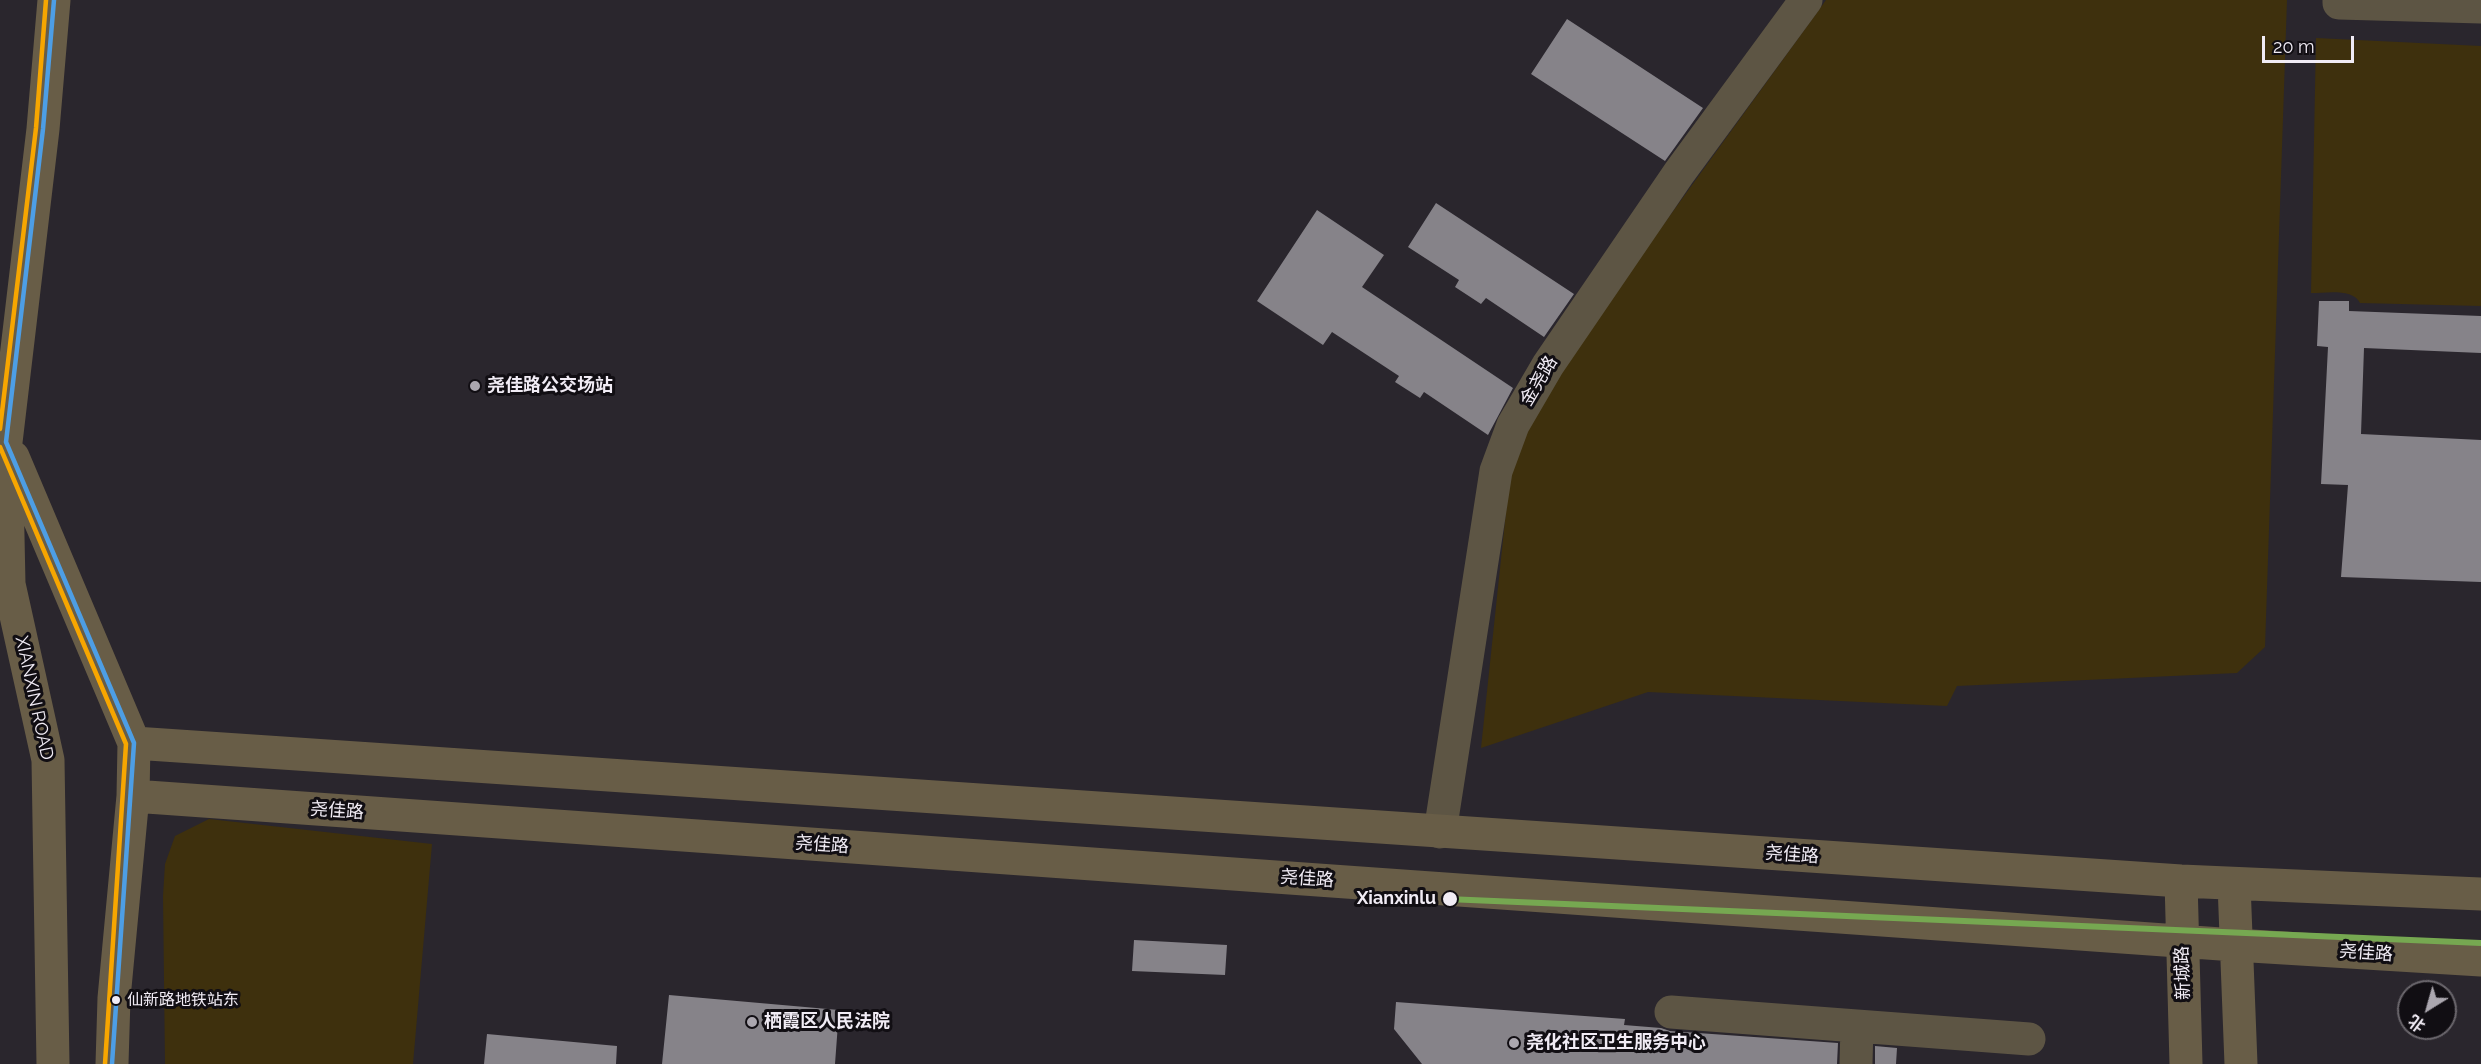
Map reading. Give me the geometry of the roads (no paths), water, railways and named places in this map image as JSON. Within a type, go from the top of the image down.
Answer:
[{"type":"main road","name":"XIANXIN ROAD","points":[[53,1064],[48,760],[9,584],[6,442],[44,129],[54,0]]},
{"type":"main road","name":"XIANXIN ROAD","points":[[6,442],[134,743],[133,796],[114,998],[112,1064]]},
{"type":"main road","name":"尧佳路","points":[[134,743],[2181,881],[2481,894]]},
{"type":"main road","name":"尧佳路","points":[[133,796],[2235,945],[2481,960]]},
{"type":"main road","name":"新城路","points":[[2181,881],[2186,1064]]},
{"type":"main road","points":[[2234,884],[2241,1064]]},
{"type":"street","name":"金尧路","points":[[1440,832],[1496,471],[1513,425],[1548,364],[1679,173],[1806,0]]},
{"type":"street","points":[[2339,0],[2339,3],[2481,7]]},
{"type":"street","points":[[1671,1012],[2029,1039]]},
{"type":"street","points":[[1856,1064],[1857,1026]]},
{"type":"place","name":"尧佳路公交场站","points":[[475,386]]},
{"type":"place","name":"Xianxinlu","points":[[1450,899]]},
{"type":"place","name":"仙新路地铁站东","points":[[116,1000]]},
{"type":"place","name":"栖霞区人民法院","points":[[752,1022]]},
{"type":"place","name":"尧化社区卫生服务中心","points":[[1514,1043]]}]
